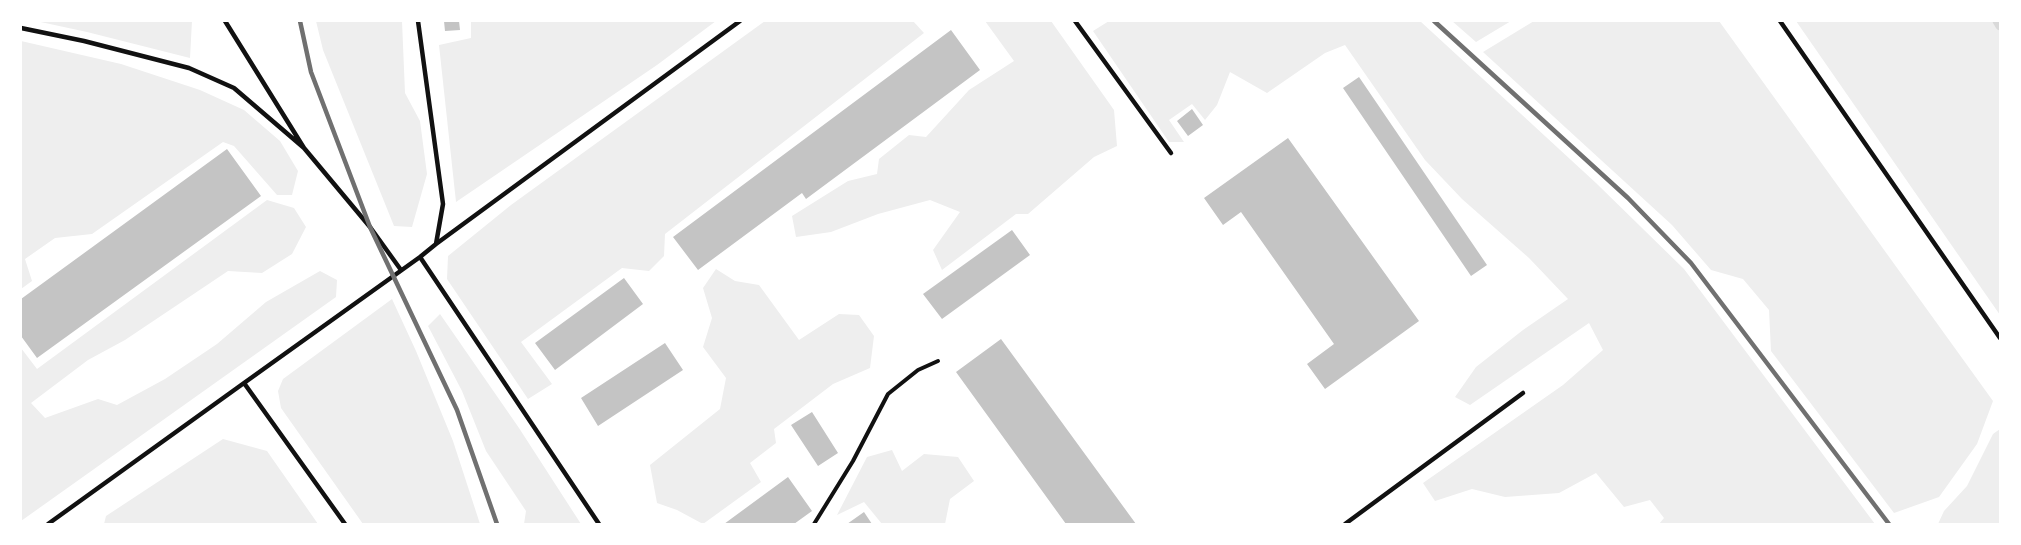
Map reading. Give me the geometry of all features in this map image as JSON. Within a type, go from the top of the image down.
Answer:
[{"type":"lane","points":[[225,21],[304,148],[370,226],[401,270]]},
{"type":"lane","points":[[418,21],[443,204],[436,244]]},
{"type":"lane","points":[[48,524],[420,257],[740,21]]},
{"type":"lane","points":[[1075,21],[1171,153]]},
{"type":"lane","points":[[1780,21],[2000,338]]},
{"type":"lane","points":[[21,28],[84,41],[189,68],[234,88],[304,148]]},
{"type":"lane","points":[[420,257],[599,524]]},
{"type":"lane","points":[[244,383],[345,524]]},
{"type":"lane","points":[[1346,524],[1523,393]]},
{"type":"path","points":[[814,524],[853,461],[888,394],[918,370],[938,361]]},
{"type":"shaded area","points":[[36,21],[192,21],[190,58],[87,32]]},
{"type":"shaded area","points":[[316,21],[402,21],[405,93],[420,121],[427,174],[412,227],[394,226],[323,50]]},
{"type":"shaded area","points":[[471,21],[716,21],[657,65],[456,202],[439,45],[471,38]]},
{"type":"shaded area","points":[[765,21],[913,21],[924,33],[665,234],[664,256],[649,271],[622,268],[521,342],[552,384],[528,399],[447,279],[448,256],[511,205]]},
{"type":"shaded area","points":[[985,21],[1051,21],[1114,110],[1117,146],[1094,157],[1028,214],[1016,214],[942,270],[933,250],[960,212],[930,200],[878,214],[831,232],[796,237],[792,216],[848,181],[877,174],[879,159],[909,135],[926,137],[969,90],[1014,61]]},
{"type":"shaded area","points":[[1109,21],[1420,21],[1596,183],[1684,269],[1875,524],[1659,524],[1664,518],[1650,500],[1624,507],[1596,473],[1559,493],[1505,497],[1472,489],[1435,501],[1423,483],[1563,385],[1603,350],[1589,323],[1470,405],[1455,397],[1476,367],[1523,330],[1568,299],[1529,258],[1462,199],[1425,160],[1345,45],[1325,53],[1267,93],[1230,72],[1217,105],[1205,120],[1192,104],[1169,120],[1184,142],[1169,142],[1093,31]]},
{"type":"shaded area","points":[[1452,21],[1511,21],[1476,42]]},
{"type":"shaded area","points":[[1534,21],[1719,21],[1993,401],[1977,444],[1939,497],[1894,513],[1771,351],[1769,310],[1743,279],[1711,270],[1672,225],[1483,52]]},
{"type":"shaded area","points":[[1796,21],[2000,21],[2000,315]]},
{"type":"shaded area","points":[[21,41],[121,64],[200,90],[244,110],[280,141],[298,171],[292,195],[277,195],[234,146],[223,142],[92,234],[55,238],[25,259],[32,281],[21,289]]},
{"type":"shaded area","points":[[267,200],[294,208],[306,227],[292,254],[262,273],[228,271],[125,340],[88,360],[31,403],[45,418],[98,399],[117,405],[165,379],[217,344],[266,302],[320,271],[337,280],[336,297],[21,521],[21,348],[37,369]]},
{"type":"shaded area","points":[[716,269],[735,281],[759,285],[799,340],[839,314],[859,315],[874,336],[870,368],[833,384],[774,429],[776,443],[750,463],[761,482],[703,524],[677,510],[657,503],[650,465],[720,409],[726,378],[703,347],[712,318],[703,288]]},
{"type":"shaded area","points":[[392,299],[453,441],[480,524],[363,524],[281,408],[278,391],[283,379]]},
{"type":"shaded area","points":[[440,314],[519,428],[581,524],[524,524],[526,511],[486,451],[462,391],[428,326]]},
{"type":"shaded area","points":[[2000,429],[2000,524],[1938,524],[1944,511],[1967,486],[1993,434]]},
{"type":"shaded area","points":[[223,439],[267,451],[318,524],[104,524],[106,516]]},
{"type":"shaded area","points":[[892,450],[902,471],[924,454],[958,457],[974,481],[950,499],[945,524],[882,524],[864,502],[837,515],[867,457]]},
{"type":"building","points":[[444,21],[459,21],[460,30],[445,31]]},
{"type":"building","points":[[951,30],[980,70],[806,199],[802,193],[698,270],[673,237]]},
{"type":"building","points":[[1359,77],[1487,265],[1471,276],[1343,88]]},
{"type":"building","points":[[1192,109],[1203,125],[1188,136],[1177,121]]},
{"type":"building","points":[[1288,138],[1419,321],[1325,389],[1307,364],[1334,344],[1241,212],[1223,225],[1204,198]]},
{"type":"building","points":[[227,149],[261,196],[37,358],[21,336],[21,299]]},
{"type":"building","points":[[1012,230],[1030,255],[942,319],[923,294]]},
{"type":"building","points":[[624,278],[643,304],[555,370],[535,343]]},
{"type":"building","points":[[1001,339],[1136,524],[1066,524],[956,372]]},
{"type":"building","points":[[665,343],[683,370],[598,426],[581,398]]},
{"type":"building","points":[[812,412],[838,453],[818,466],[791,425]]},
{"type":"building","points":[[788,477],[812,511],[794,524],[724,524]]},
{"type":"building","points":[[864,512],[872,524],[847,524]]},
{"type":"waterway","points":[[1997,21],[2000,26]]},
{"type":"railway","points":[[300,21],[311,72],[370,227],[457,410],[497,524]]},
{"type":"railway","points":[[1434,21],[1628,198],[1691,263],[1889,524]]}]
